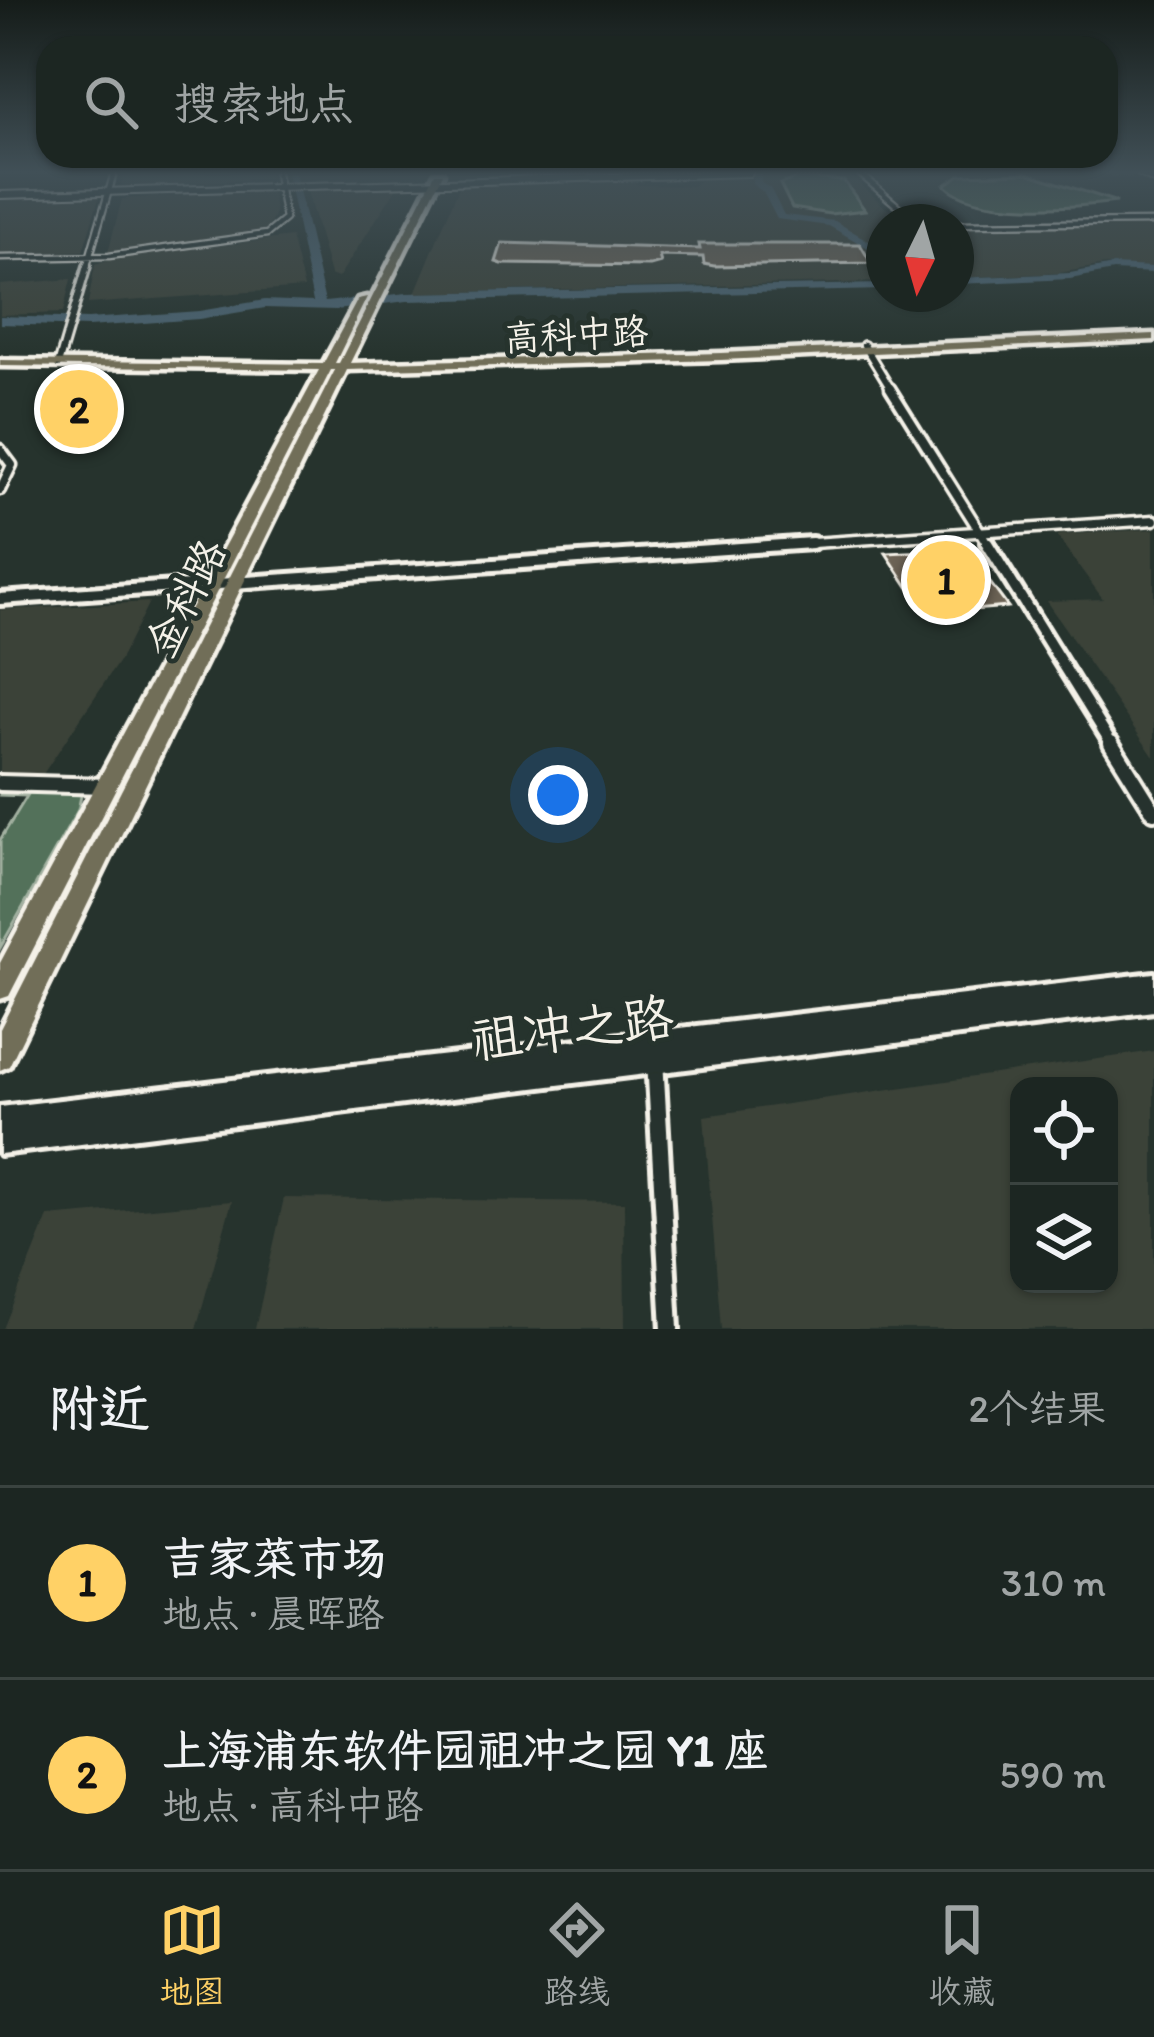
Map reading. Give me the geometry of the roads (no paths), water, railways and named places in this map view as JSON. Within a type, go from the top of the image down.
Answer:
[{"type":"main road","name":"金科路","points":[[366,307],[368,289],[399,235]]},
{"type":"main road","name":"金科路","points":[[0,1057],[225,584],[406,235]]},
{"type":"main road","name":"高科中路","points":[[0,360],[335,368],[1154,334]]},
{"type":"main road","name":"金科路","points":[[0,988],[107,786],[225,584]]},
{"type":"main road","name":"祖冲之路","points":[[0,1141],[1154,983]]},
{"type":"main road","name":"祖冲之路","points":[[0,1120],[1154,1000]]},
{"type":"street","points":[[60,362],[97,235]]},
{"type":"street","points":[[0,258],[90,258],[253,235]]},
{"type":"street","points":[[866,348],[1154,812]]},
{"type":"street","points":[[0,449],[12,465],[0,490]]},
{"type":"street","points":[[0,599],[1154,520]]},
{"type":"street","points":[[0,783],[107,786]]},
{"type":"street","points":[[655,1053],[670,1329]]},
{"type":"waterway","points":[[305,235],[320,305]]},
{"type":"waterway","points":[[852,235],[866,243]]},
{"type":"waterway","points":[[974,280],[1070,276],[1113,268],[1154,270]]},
{"type":"waterway","points":[[0,320],[88,323],[199,315],[265,304],[336,306],[407,297],[866,287]]},
{"type":"place","name":"上海浦东软件园祖冲之园 Y1 座","points":[[79,409]]},
{"type":"place","name":"吉家菜市场","points":[[946,580]]}]
